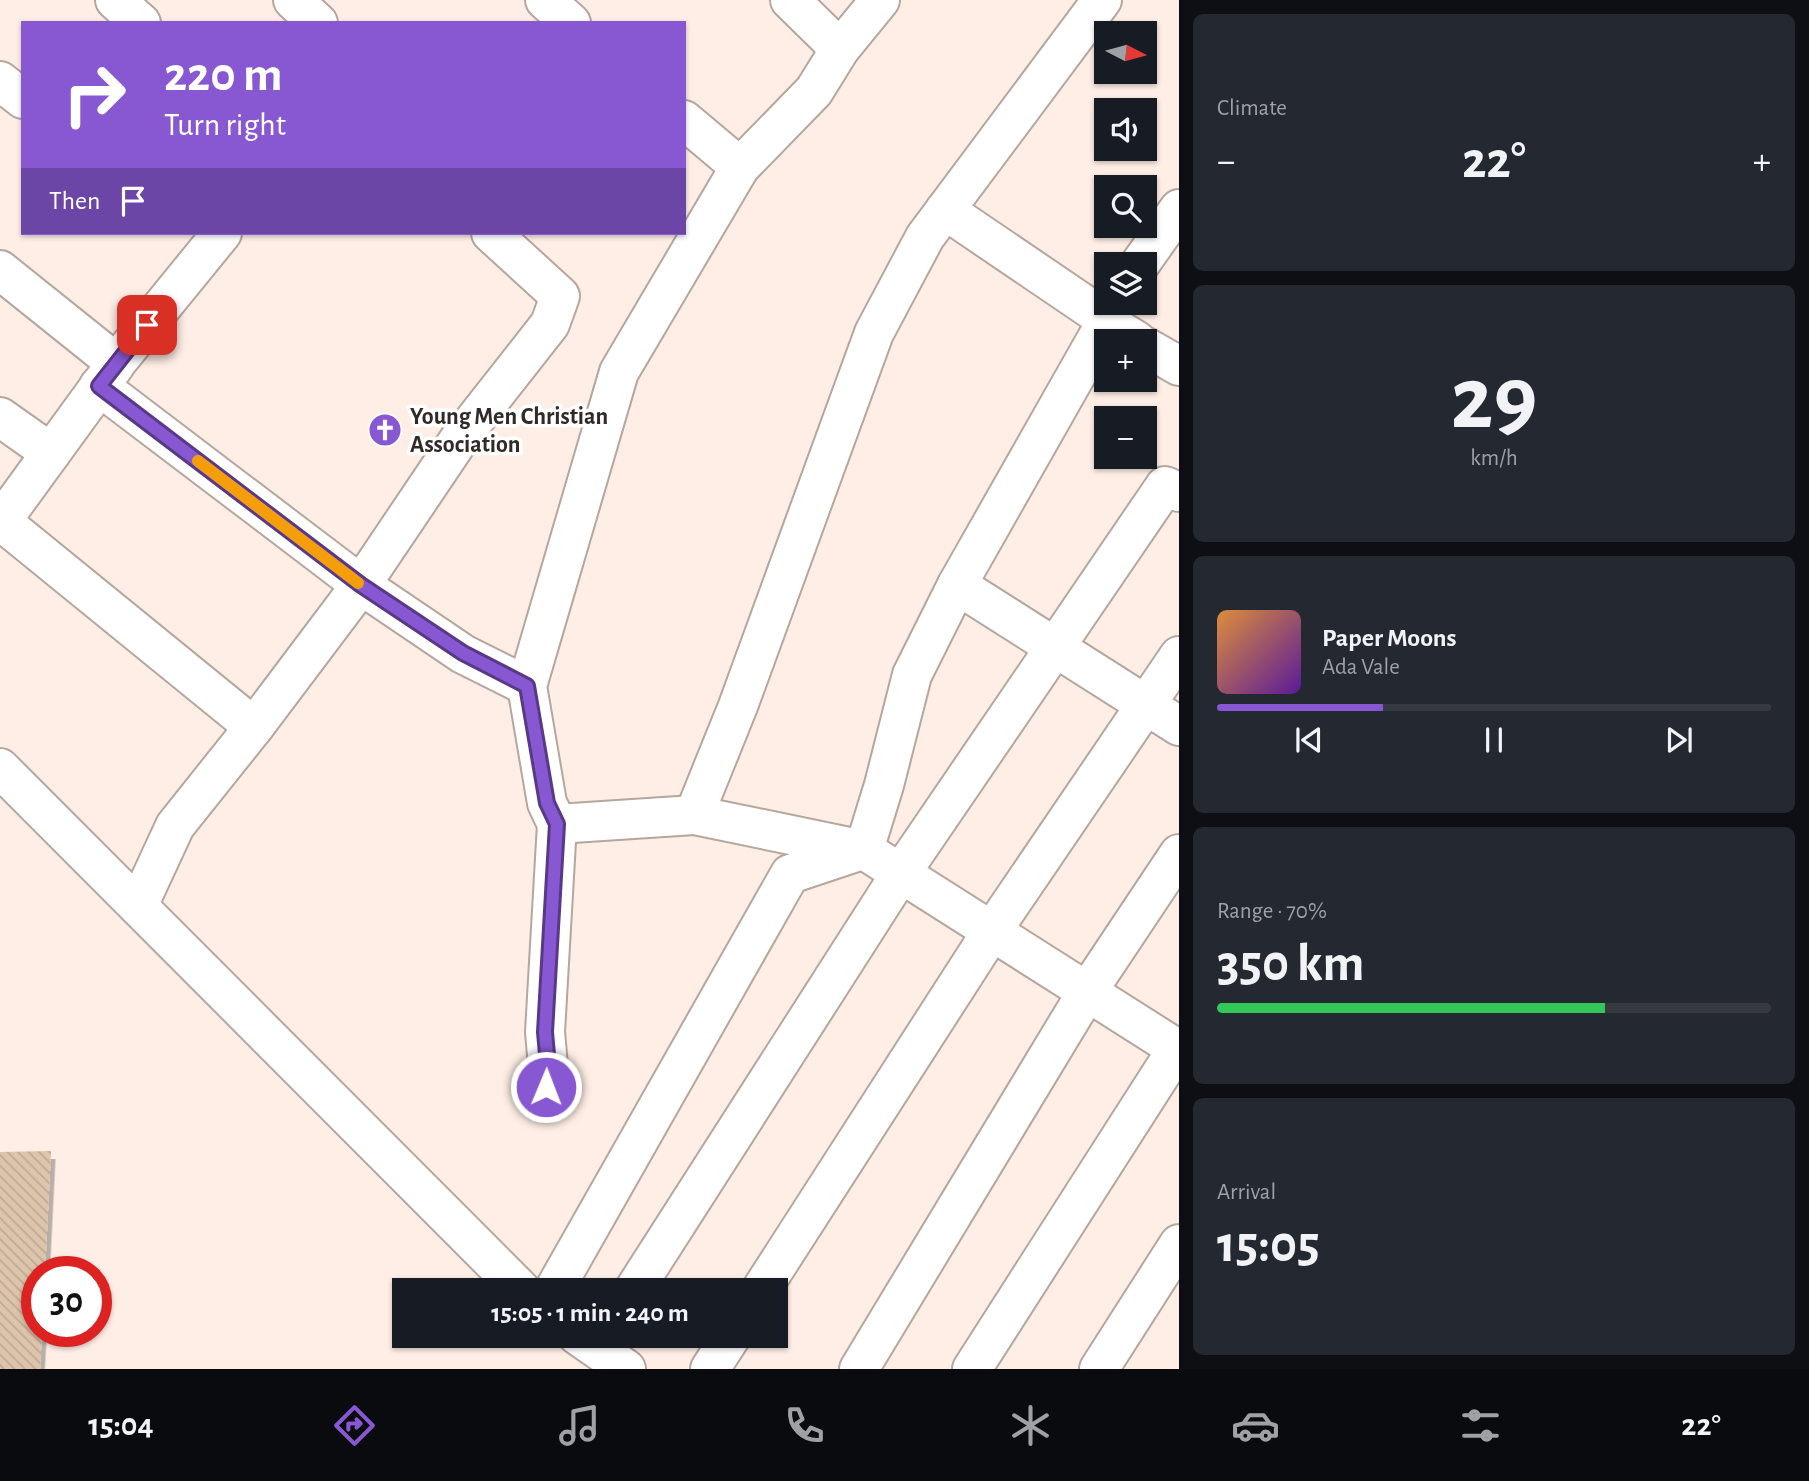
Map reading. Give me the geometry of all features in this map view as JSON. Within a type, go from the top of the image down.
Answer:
[{"type":"street","points":[[115,0],[139,21]]},
{"type":"street","points":[[293,0],[316,21]]},
{"type":"street","points":[[545,0],[569,21]]},
{"type":"street","points":[[790,0],[840,49]]},
{"type":"street","points":[[546,1087],[548,1066],[545,1032],[557,824],[547,803],[527,686],[619,372],[740,167],[814,92],[840,49],[880,0]]},
{"type":"street","points":[[694,815],[742,694],[874,333],[925,237],[1102,0]]},
{"type":"street","points":[[0,81],[21,97]]},
{"type":"street","points":[[686,122],[740,167]]},
{"type":"street","points":[[1149,252],[1179,209]]},
{"type":"street","points":[[864,850],[912,675],[957,585],[1121,321],[945,210]]},
{"type":"street","points":[[138,906],[175,826],[361,585],[458,441],[550,324],[560,296],[493,235]]},
{"type":"street","points":[[206,238],[1,522],[254,727]]},
{"type":"street","points":[[0,270],[108,375],[361,585],[463,653],[527,686]]},
{"type":"street","points":[[1157,353],[1179,366]]},
{"type":"street","points":[[0,417],[51,453]]},
{"type":"street","points":[[642,1278],[901,873],[1165,486],[1179,492]]},
{"type":"street","points":[[957,585],[1179,726]]},
{"type":"street","points":[[769,1278],[992,931],[1179,656]]},
{"type":"street","points":[[0,768],[509,1278]]},
{"type":"street","points":[[557,824],[694,815],[864,850],[1178,1050],[972,1369]]},
{"type":"street","points":[[561,1278],[790,874],[864,850]]},
{"type":"street","points":[[859,1369],[1087,992],[1179,853]]},
{"type":"street","points":[[1099,1369],[1179,1244]]},
{"type":"street","points":[[710,1369],[724,1348]]},
{"type":"building","points":[[51,1151],[46,1256],[21,1256],[21,1347],[41,1347],[40,1369],[0,1369],[0,1152]]},
{"type":"slow traffic","points":[[198,461],[358,583]]},
{"type":"place","name":"Young Men Christian Association","points":[[385,430]]},
{"type":"route","points":[[147,325],[99,386],[361,585],[463,653],[527,686],[547,803],[557,824],[545,1032],[548,1066],[546,1087]]}]
